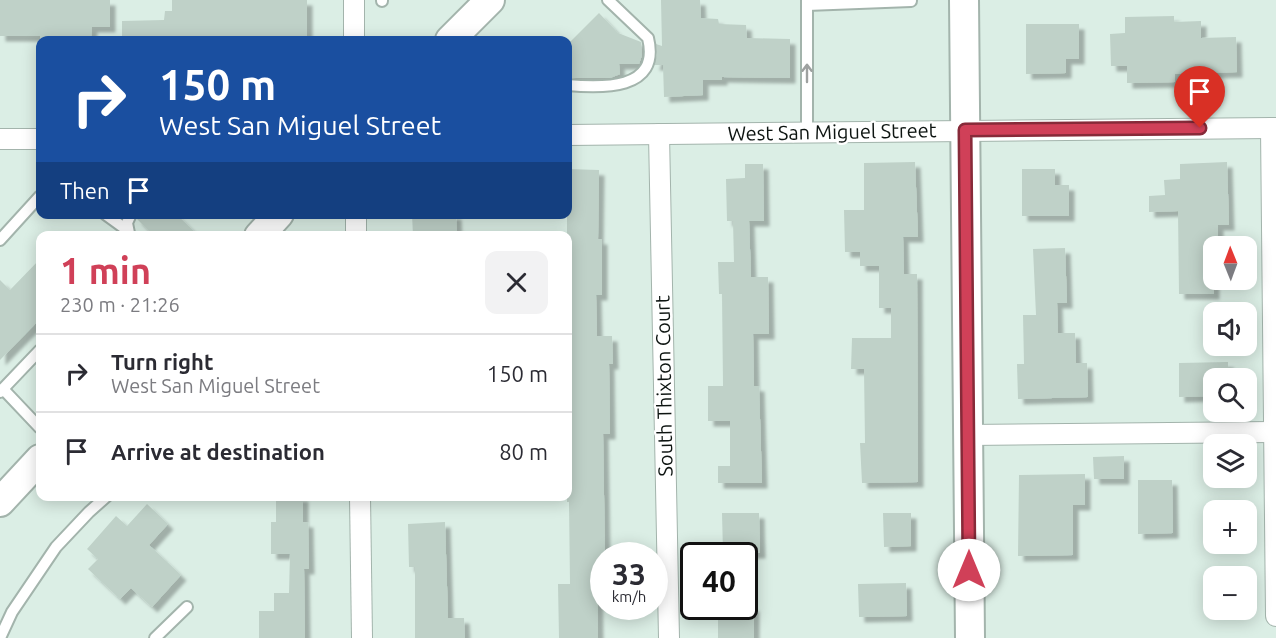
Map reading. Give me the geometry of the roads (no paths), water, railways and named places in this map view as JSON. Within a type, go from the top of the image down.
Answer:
[{"type":"street","points":[[354,0],[354,36]]},
{"type":"street","points":[[456,36],[490,0]]},
{"type":"street","points":[[964,0],[970,638]]},
{"type":"street","points":[[1274,128],[1276,616]]},
{"type":"street","name":"West San Miguel Street","points":[[572,135],[1274,128]]},
{"type":"street","name":"South Thixton Court","points":[[659,134],[669,638]]},
{"type":"street","points":[[0,139],[36,139]]},
{"type":"street","points":[[968,435],[1275,432]]},
{"type":"street","points":[[0,502],[36,463]]},
{"type":"street","points":[[360,501],[362,638]]},
{"type":"lane","points":[[572,85],[611,87],[629,82],[643,72],[649,63],[648,38],[608,0]]},
{"type":"lane","points":[[807,132],[807,2],[911,2]]},
{"type":"lane","points":[[0,240],[36,200]]},
{"type":"lane","points":[[112,219],[128,231]]},
{"type":"lane","points":[[36,354],[1,390],[36,424]]},
{"type":"lane","points":[[0,638],[12,612],[56,548],[101,501]]},
{"type":"lane","points":[[155,638],[187,607]]}]
